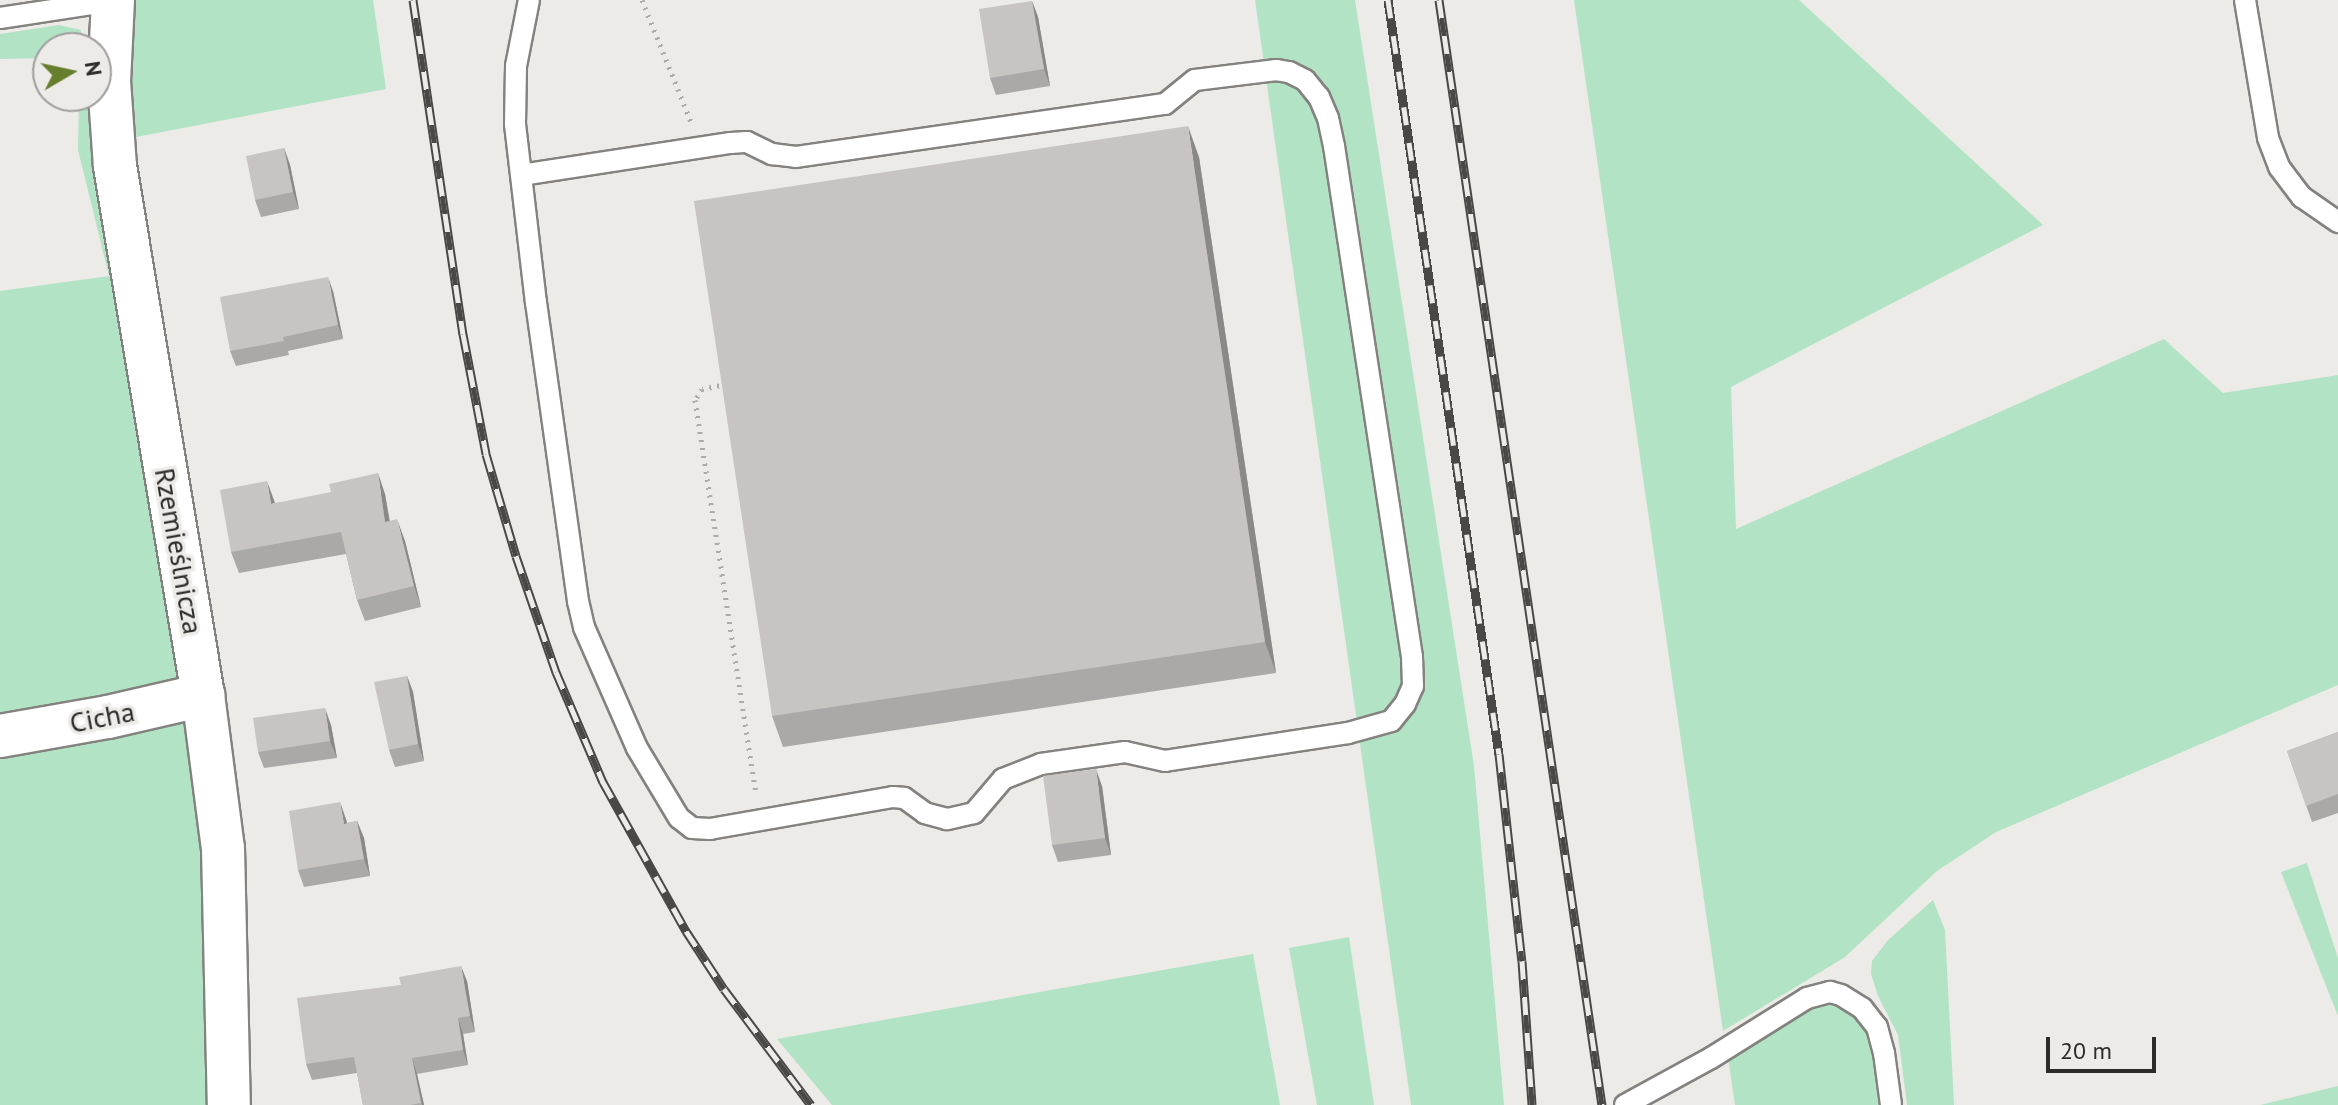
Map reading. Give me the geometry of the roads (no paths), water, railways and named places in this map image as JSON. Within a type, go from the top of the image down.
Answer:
[{"type":"street","name":"Rzemieślnicza","points":[[113,1],[109,81],[115,166],[203,695],[223,848],[229,1105]]},
{"type":"street","name":"Cicha","points":[[0,736],[108,717],[203,695]]},
{"type":"lane","points":[[521,175],[747,142],[772,154],[796,157],[1165,104],[1195,80],[1276,70],[1305,80],[1319,97],[1328,118],[1334,146],[1412,657],[1413,686],[1405,704],[1391,721],[1377,727],[1165,761],[1125,752],[1041,764],[1003,779],[974,813],[947,819],[936,818],[904,798],[893,797],[710,829],[692,828],[679,818],[637,748],[584,627],[568,540],[521,175],[515,124],[516,66],[529,0]]},
{"type":"lane","points":[[2245,0],[2268,138],[2279,167],[2302,197],[2338,222]]},
{"type":"lane","points":[[0,18],[113,1]]},
{"type":"lane","points":[[1625,1105],[1711,1058],[1807,998],[1830,992],[1862,1008],[1877,1027],[1891,1105]]},
{"type":"railway","points":[[413,0],[463,334],[486,454],[516,556],[556,672],[603,782],[686,931],[724,989],[811,1105]]},
{"type":"railway","points":[[1388,0],[1499,754],[1522,961],[1532,1105]]},
{"type":"railway","points":[[1439,0],[1602,1105]]}]
